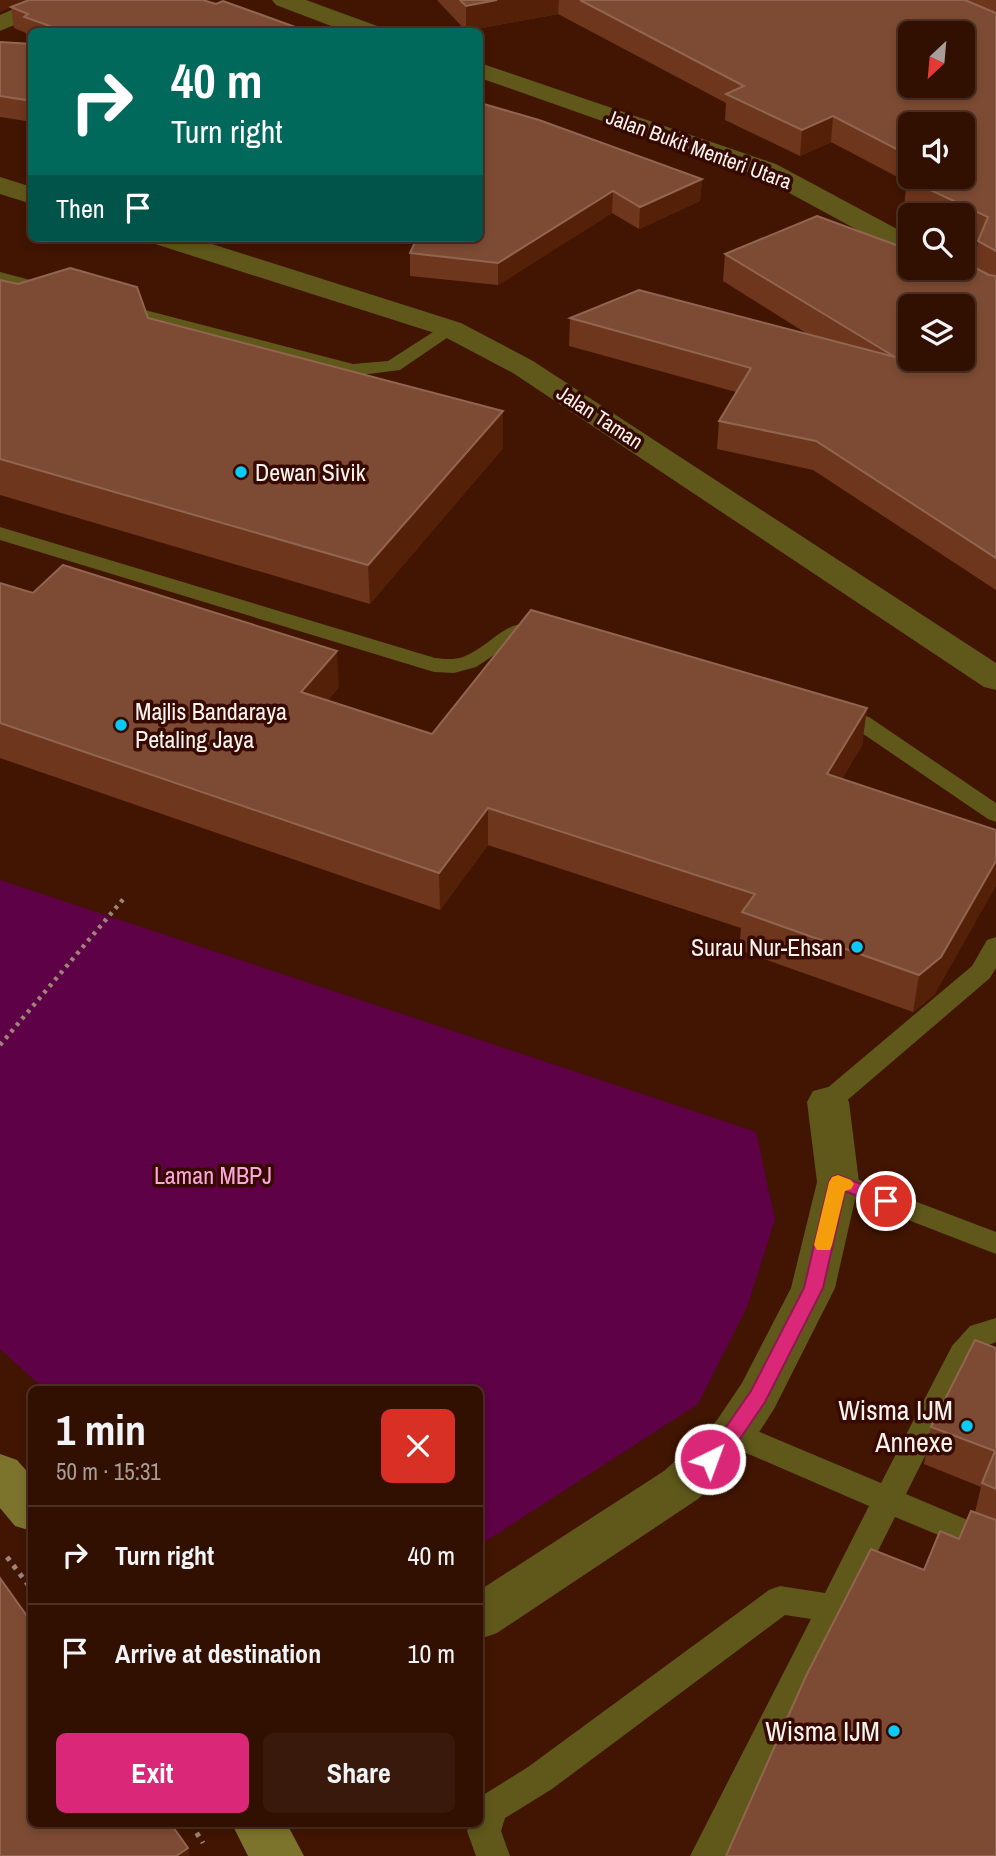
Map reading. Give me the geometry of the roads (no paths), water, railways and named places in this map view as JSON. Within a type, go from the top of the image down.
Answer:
[{"type":"main road","points":[[0,1474],[28,1506]]},
{"type":"main road","points":[[260,1827],[277,1856]]},
{"type":"street","points":[[0,24],[54,0]]},
{"type":"street","points":[[284,0],[360,28]]},
{"type":"street","name":"Jalan Bukit Menteri Utara","points":[[483,71],[767,170],[898,241]]},
{"type":"street","points":[[0,186],[28,195]]},
{"type":"street","name":"Jalan Taman","points":[[178,242],[451,329],[523,367],[996,678]]},
{"type":"street","points":[[483,1615],[681,1485],[724,1446],[733,1434],[758,1396],[813,1288],[838,1182],[828,1102]]},
{"type":"lane","points":[[0,277],[353,370],[393,366],[451,329]]},
{"type":"lane","points":[[0,533],[434,665],[454,666],[474,662],[507,634],[520,630],[534,629],[560,635]]},
{"type":"lane","points":[[813,708],[861,722],[996,814]]},
{"type":"lane","points":[[828,1102],[981,972],[996,946]]},
{"type":"lane","points":[[838,1182],[996,1243]]},
{"type":"lane","points":[[707,1856],[962,1354],[972,1340],[987,1331],[996,1330]]},
{"type":"lane","points":[[733,1434],[996,1546]]},
{"type":"lane","points":[[493,1856],[484,1831],[492,1808],[540,1778],[780,1600],[832,1608]]},
{"type":"place","name":"Dewan Sivik","points":[[241,472]]},
{"type":"place","name":"Majlis Bandaraya Petaling Jaya","points":[[121,725]]},
{"type":"place","name":"Surau Nur-Ehsan","points":[[857,947]]},
{"type":"place","name":"Wisma IJM Annexe","points":[[967,1426]]},
{"type":"place","name":"Wisma IJM","points":[[894,1731]]},
{"type":"park label","name":"Laman MBPJ","points":[[213,1175]]}]
